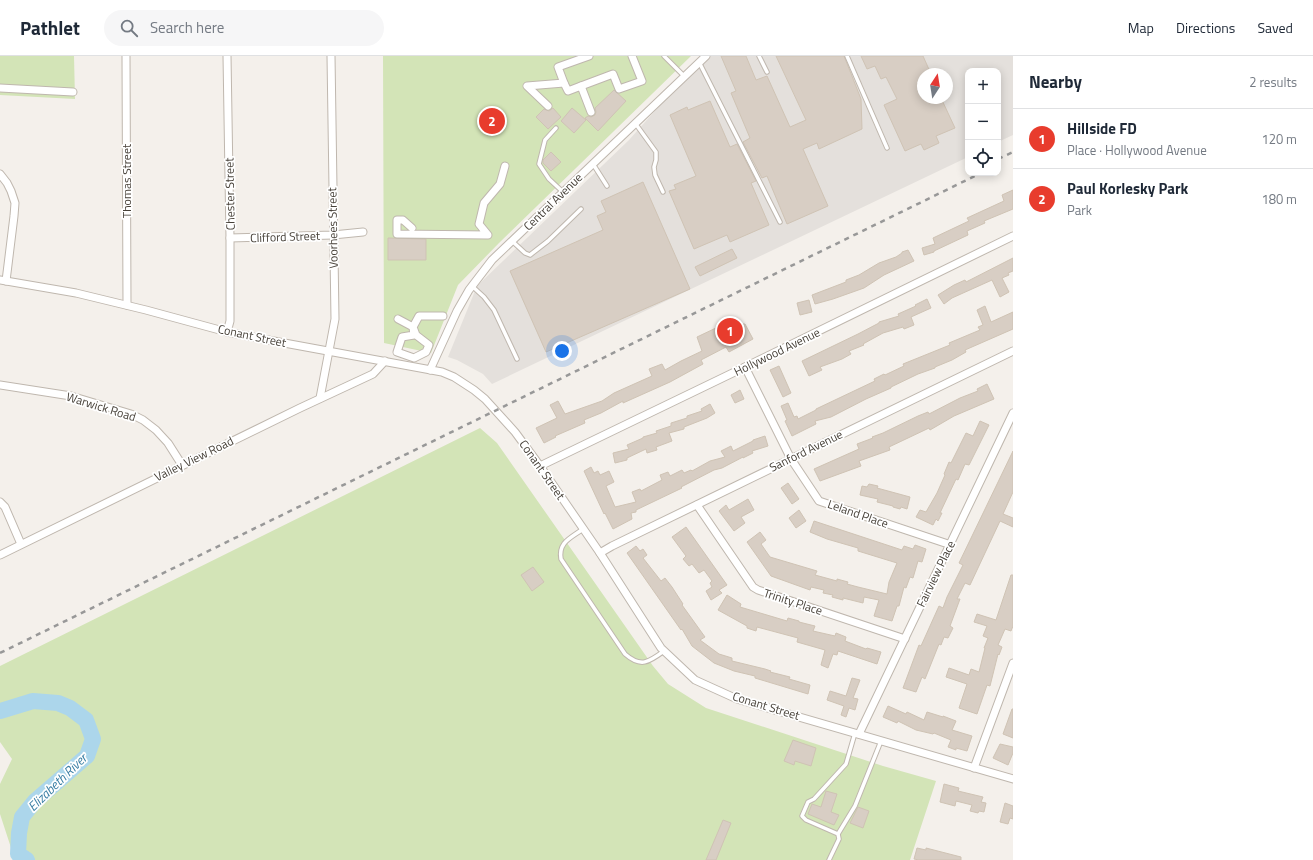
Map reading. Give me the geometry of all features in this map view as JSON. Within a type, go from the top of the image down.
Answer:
[{"type":"street","name":"Thomas Street","points":[[126,56],[127,305]]},
{"type":"street","name":"Chester Street","points":[[227,56],[230,238],[230,321],[227,332]]},
{"type":"street","name":"Voorhees Street","points":[[320,398],[335,319],[331,56]]},
{"type":"street","points":[[589,56],[558,68],[568,90],[613,74],[619,89],[642,81],[632,56]]},
{"type":"street","name":"Central Avenue","points":[[430,370],[457,311],[472,286],[492,260],[706,56]]},
{"type":"street","points":[[548,106],[527,86],[564,83]]},
{"type":"street","points":[[581,86],[591,112]]},
{"type":"street","points":[[0,88],[73,92]]},
{"type":"street","points":[[412,228],[403,220],[397,220],[397,234],[488,235],[479,224],[484,202],[500,184],[505,166]]},
{"type":"street","points":[[0,174],[11,191],[14,203],[14,216],[3,281]]},
{"type":"street","name":"Clifford Street","points":[[230,238],[333,235],[363,232]]},
{"type":"street","name":"Hollywood Avenue","points":[[540,466],[1013,236]]},
{"type":"street","name":"Conant Street","points":[[3,281],[76,293],[227,332],[442,372],[454,377],[485,399],[515,432],[600,553],[664,651],[695,680],[737,699],[1013,779]]},
{"type":"street","points":[[398,319],[413,327],[416,335],[428,345],[426,352],[414,358],[397,352],[402,337],[414,335],[413,327],[419,316],[443,316]]},
{"type":"street","name":"Sanford Avenue","points":[[600,553],[1013,351]]},
{"type":"street","name":"Valley View Road","points":[[0,555],[320,398],[373,374],[385,362]]},
{"type":"street","name":"Leland Place","points":[[745,367],[790,459],[819,501],[951,545]]},
{"type":"street","name":"Warwick Road","points":[[0,385],[71,396],[131,414],[143,420],[156,430],[168,443],[182,465]]},
{"type":"street","name":"Fairview Place","points":[[857,734],[951,545],[1013,413]]},
{"type":"street","points":[[0,502],[5,507],[21,544]]},
{"type":"street","name":"Trinity Place","points":[[697,505],[753,587],[758,590],[905,639]]},
{"type":"street","points":[[974,768],[1013,664]]},
{"type":"lane","points":[[664,56],[684,76]]},
{"type":"lane","points":[[758,56],[767,72]]},
{"type":"lane","points":[[847,56],[887,148]]},
{"type":"lane","points":[[699,62],[780,222]]},
{"type":"lane","points":[[635,123],[656,152],[654,167],[655,175],[663,192]]},
{"type":"lane","points":[[556,128],[545,140],[539,164],[549,179],[564,192]]},
{"type":"lane","points":[[594,164],[607,186]]},
{"type":"lane","points":[[512,241],[530,255],[548,241],[580,209]]},
{"type":"lane","points":[[472,286],[491,305],[517,359]]},
{"type":"lane","points":[[583,529],[562,545],[560,552],[561,559],[625,654],[631,659],[639,662],[646,662],[664,651]]},
{"type":"lane","points":[[838,834],[806,820],[802,816],[808,802],[814,799],[846,764],[857,734]]},
{"type":"lane","points":[[830,860],[839,839],[838,834],[855,806],[881,741]]},
{"type":"shaded area","points":[[704,56],[1013,56],[1013,135],[1001,141],[1001,68],[965,68],[965,158],[492,384],[483,374],[457,360],[448,357],[477,286],[629,140]]},
{"type":"green space","points":[[0,56],[74,56],[75,99],[0,95]]},
{"type":"green space","points":[[383,56],[691,56],[499,243],[458,285],[431,353],[384,343]]},
{"type":"green space","points":[[480,428],[497,443],[653,666],[668,684],[706,708],[883,766],[936,781],[910,860],[15,860],[0,814],[0,784],[12,759],[0,742],[0,666]]},
{"type":"building","points":[[721,56],[746,56],[756,80],[767,76],[790,127],[806,120],[776,56],[844,56],[861,99],[862,129],[819,149],[817,143],[803,149],[828,206],[787,224],[767,176],[762,178],[743,142],[750,138],[731,93],[736,91]]},
{"type":"building","points":[[861,56],[923,56],[928,68],[917,68],[917,104],[944,104],[955,128],[936,136],[939,143],[924,150],[921,144],[905,151],[884,105],[897,99],[886,77],[881,79],[875,66],[867,69]]},
{"type":"building","points":[[614,90],[626,101],[598,131],[585,118],[595,115],[595,108]]},
{"type":"building","points":[[710,101],[730,147],[737,144],[756,181],[751,183],[769,225],[730,242],[727,235],[694,249],[669,191],[676,189],[674,185],[696,176],[670,115],[687,107],[688,110]]},
{"type":"building","points":[[553,108],[561,117],[548,129],[536,117],[544,109],[549,111]]},
{"type":"building","points":[[572,108],[586,120],[574,133],[561,121]]},
{"type":"building","points":[[551,152],[561,162],[551,171],[543,163],[543,160]]},
{"type":"building","points":[[643,182],[690,289],[546,352],[510,271],[603,230],[597,216],[606,212],[601,201]]},
{"type":"building","points":[[1013,190],[1013,209],[984,221],[985,223],[967,231],[968,235],[934,252],[924,255],[922,248],[935,244],[933,238],[969,221],[967,218],[1004,201],[1002,195]]},
{"type":"building","points":[[388,238],[426,239],[426,260],[388,260]]},
{"type":"building","points":[[732,249],[737,258],[700,276],[695,267]]},
{"type":"building","points":[[908,250],[914,261],[884,275],[864,288],[815,304],[812,295],[846,282],[846,280]]},
{"type":"building","points":[[1013,258],[1013,271],[1008,273],[1009,275],[1002,278],[1009,292],[1000,297],[992,280],[952,298],[944,304],[938,295],[954,285],[965,280],[966,282]]},
{"type":"building","points":[[927,299],[931,308],[911,317],[914,325],[904,329],[903,327],[883,333],[863,344],[864,345],[849,351],[851,354],[842,359],[820,367],[822,370],[809,376],[802,361],[858,334],[879,322],[899,316],[898,314]]},
{"type":"building","points":[[809,300],[812,312],[800,315],[797,303]]},
{"type":"building","points":[[985,306],[991,322],[1013,312],[1013,329],[965,350],[966,352],[952,360],[918,374],[831,417],[815,421],[816,424],[792,436],[785,421],[787,420],[781,406],[788,403],[794,417],[797,416],[798,419],[875,381],[874,379],[884,374],[885,375],[904,366],[903,364],[950,345],[949,343],[980,330],[978,327],[983,325],[977,310]]},
{"type":"building","points":[[737,318],[742,324],[745,324],[753,339],[729,352],[726,347],[701,360],[703,364],[670,382],[623,403],[623,401],[584,420],[585,423],[555,436],[556,437],[544,443],[536,428],[557,418],[550,405],[558,401],[565,414],[602,401],[614,393],[652,376],[649,369],[662,364],[665,370],[702,351],[697,337]]},
{"type":"building","points":[[779,366],[791,393],[783,397],[770,370]]},
{"type":"building","points":[[987,384],[994,399],[954,416],[930,430],[929,428],[889,447],[890,450],[859,461],[861,466],[820,481],[814,469],[859,449],[857,444],[873,438],[872,437],[918,416],[928,412],[929,414],[960,398],[978,391],[977,389]]},
{"type":"building","points":[[740,390],[744,399],[735,403],[731,395]]},
{"type":"building","points":[[710,404],[715,413],[707,418],[684,427],[684,429],[669,433],[672,441],[656,447],[657,450],[647,453],[646,449],[627,458],[627,460],[615,463],[613,453],[629,449],[627,445],[643,437],[657,433],[656,431],[671,426],[671,423],[702,411],[701,409]]},
{"type":"building","points":[[980,421],[989,425],[969,465],[965,464],[958,480],[956,479],[940,513],[942,513],[938,521],[936,519],[933,525],[916,517],[920,510],[926,512],[937,493],[949,462],[951,463],[966,433],[973,436]]},
{"type":"building","points":[[765,436],[768,446],[752,451],[753,453],[722,468],[714,470],[681,487],[682,488],[636,510],[636,512],[631,513],[632,519],[613,529],[605,513],[604,514],[584,471],[591,467],[594,473],[598,471],[600,475],[609,471],[614,482],[606,486],[615,507],[636,502],[632,492],[640,489],[641,491],[662,480],[660,475],[668,472],[670,476],[682,470],[684,473],[691,470],[692,471],[710,461],[725,457],[721,451],[731,446],[733,451],[753,440]]},
{"type":"building","points":[[1013,451],[1013,492],[1003,514],[1013,518],[1013,527],[1000,521],[970,585],[965,583],[957,599],[960,599],[950,626],[953,628],[948,638],[944,637],[941,645],[939,644],[925,679],[922,677],[916,692],[903,688],[919,645],[921,646],[939,606],[943,608],[963,565],[959,563]]},
{"type":"building","points":[[788,483],[799,499],[792,504],[781,488]]},
{"type":"building","points":[[869,484],[878,486],[877,488],[910,497],[907,509],[893,507],[877,502],[878,499],[860,495],[862,486],[867,487]]},
{"type":"building","points":[[748,499],[754,510],[741,517],[745,523],[734,531],[719,511],[726,505],[729,510]]},
{"type":"building","points":[[799,510],[806,521],[796,528],[789,518]]},
{"type":"building","points":[[814,521],[902,550],[904,546],[913,549],[915,545],[926,549],[922,562],[918,561],[913,578],[910,577],[906,588],[904,587],[899,606],[897,606],[892,621],[874,616],[879,600],[864,597],[863,603],[843,598],[843,600],[832,597],[833,595],[823,593],[824,590],[811,587],[810,590],[771,576],[747,542],[760,532],[766,540],[761,544],[770,557],[817,571],[815,575],[837,581],[837,579],[848,582],[847,584],[887,594],[889,582],[897,563],[858,551],[858,548],[827,539],[810,532]]},
{"type":"building","points":[[686,527],[727,585],[719,590],[722,593],[711,600],[706,591],[712,587],[710,583],[712,581],[704,570],[699,573],[692,564],[689,566],[683,559],[686,556],[672,537]]},
{"type":"building","points":[[636,546],[640,551],[643,549],[647,555],[643,558],[661,581],[665,578],[672,587],[683,604],[682,605],[705,637],[700,640],[719,654],[732,658],[732,661],[765,669],[771,671],[770,672],[790,677],[789,679],[810,685],[808,694],[755,678],[755,676],[734,671],[714,663],[692,646],[682,629],[681,630],[627,553]]},
{"type":"building","points":[[533,567],[544,582],[532,591],[521,575]]},
{"type":"building","points":[[1011,575],[1013,575],[1013,626],[1011,631],[1005,629],[998,645],[1002,647],[999,655],[998,654],[990,686],[987,685],[977,714],[959,708],[967,684],[946,677],[949,668],[969,675],[971,669],[979,672],[984,648],[988,638],[983,636],[987,626],[974,622],[977,614],[996,620]]},
{"type":"building","points":[[727,595],[741,604],[740,607],[787,621],[788,618],[815,626],[813,631],[835,636],[836,633],[846,637],[845,641],[866,649],[881,652],[877,664],[838,651],[837,655],[833,654],[828,668],[821,665],[825,650],[797,642],[798,638],[757,627],[756,631],[747,628],[747,626],[718,610]]},
{"type":"building","points":[[852,678],[860,680],[853,698],[858,699],[855,710],[849,708],[846,717],[841,715],[844,706],[827,700],[830,691],[846,696]]},
{"type":"building","points":[[888,706],[906,714],[907,712],[924,720],[927,712],[956,721],[952,730],[972,736],[967,751],[956,748],[956,750],[948,747],[951,740],[934,733],[916,730],[898,721],[897,723],[883,717]]},
{"type":"building","points":[[1013,709],[1013,738],[1003,734]]},
{"type":"building","points":[[793,740],[816,748],[811,766],[795,761],[794,765],[784,761]]},
{"type":"building","points":[[1000,744],[1013,747],[1013,753],[1008,765],[993,758]]},
{"type":"building","points":[[944,784],[959,788],[958,791],[983,797],[981,802],[986,803],[984,812],[979,811],[978,813],[970,811],[972,805],[956,801],[955,806],[940,802]]},
{"type":"building","points":[[826,791],[837,794],[831,812],[839,815],[834,825],[808,814],[812,804],[821,807]]},
{"type":"building","points":[[1005,803],[1013,806],[1013,819],[1010,818],[1008,824],[1000,822]]},
{"type":"building","points":[[858,807],[869,811],[863,828],[850,823]]},
{"type":"building","points":[[723,820],[731,823],[716,860],[706,860]]},
{"type":"building","points":[[917,848],[926,850],[926,848],[961,857],[961,860],[914,859]]},
{"type":"waterway","name":"Elizabeth River","points":[[0,711],[33,701],[58,703],[70,708],[86,720],[93,739],[87,756],[35,801],[22,817],[19,833],[18,854],[27,860]]},
{"type":"railway","points":[[1001,158],[1013,152]]},
{"type":"railway","points":[[0,653],[975,176]]},
{"type":"place","name":"Paul Korlesky Park","points":[[492,121]]},
{"type":"place","name":"Hillside FD","points":[[730,331]]}]
